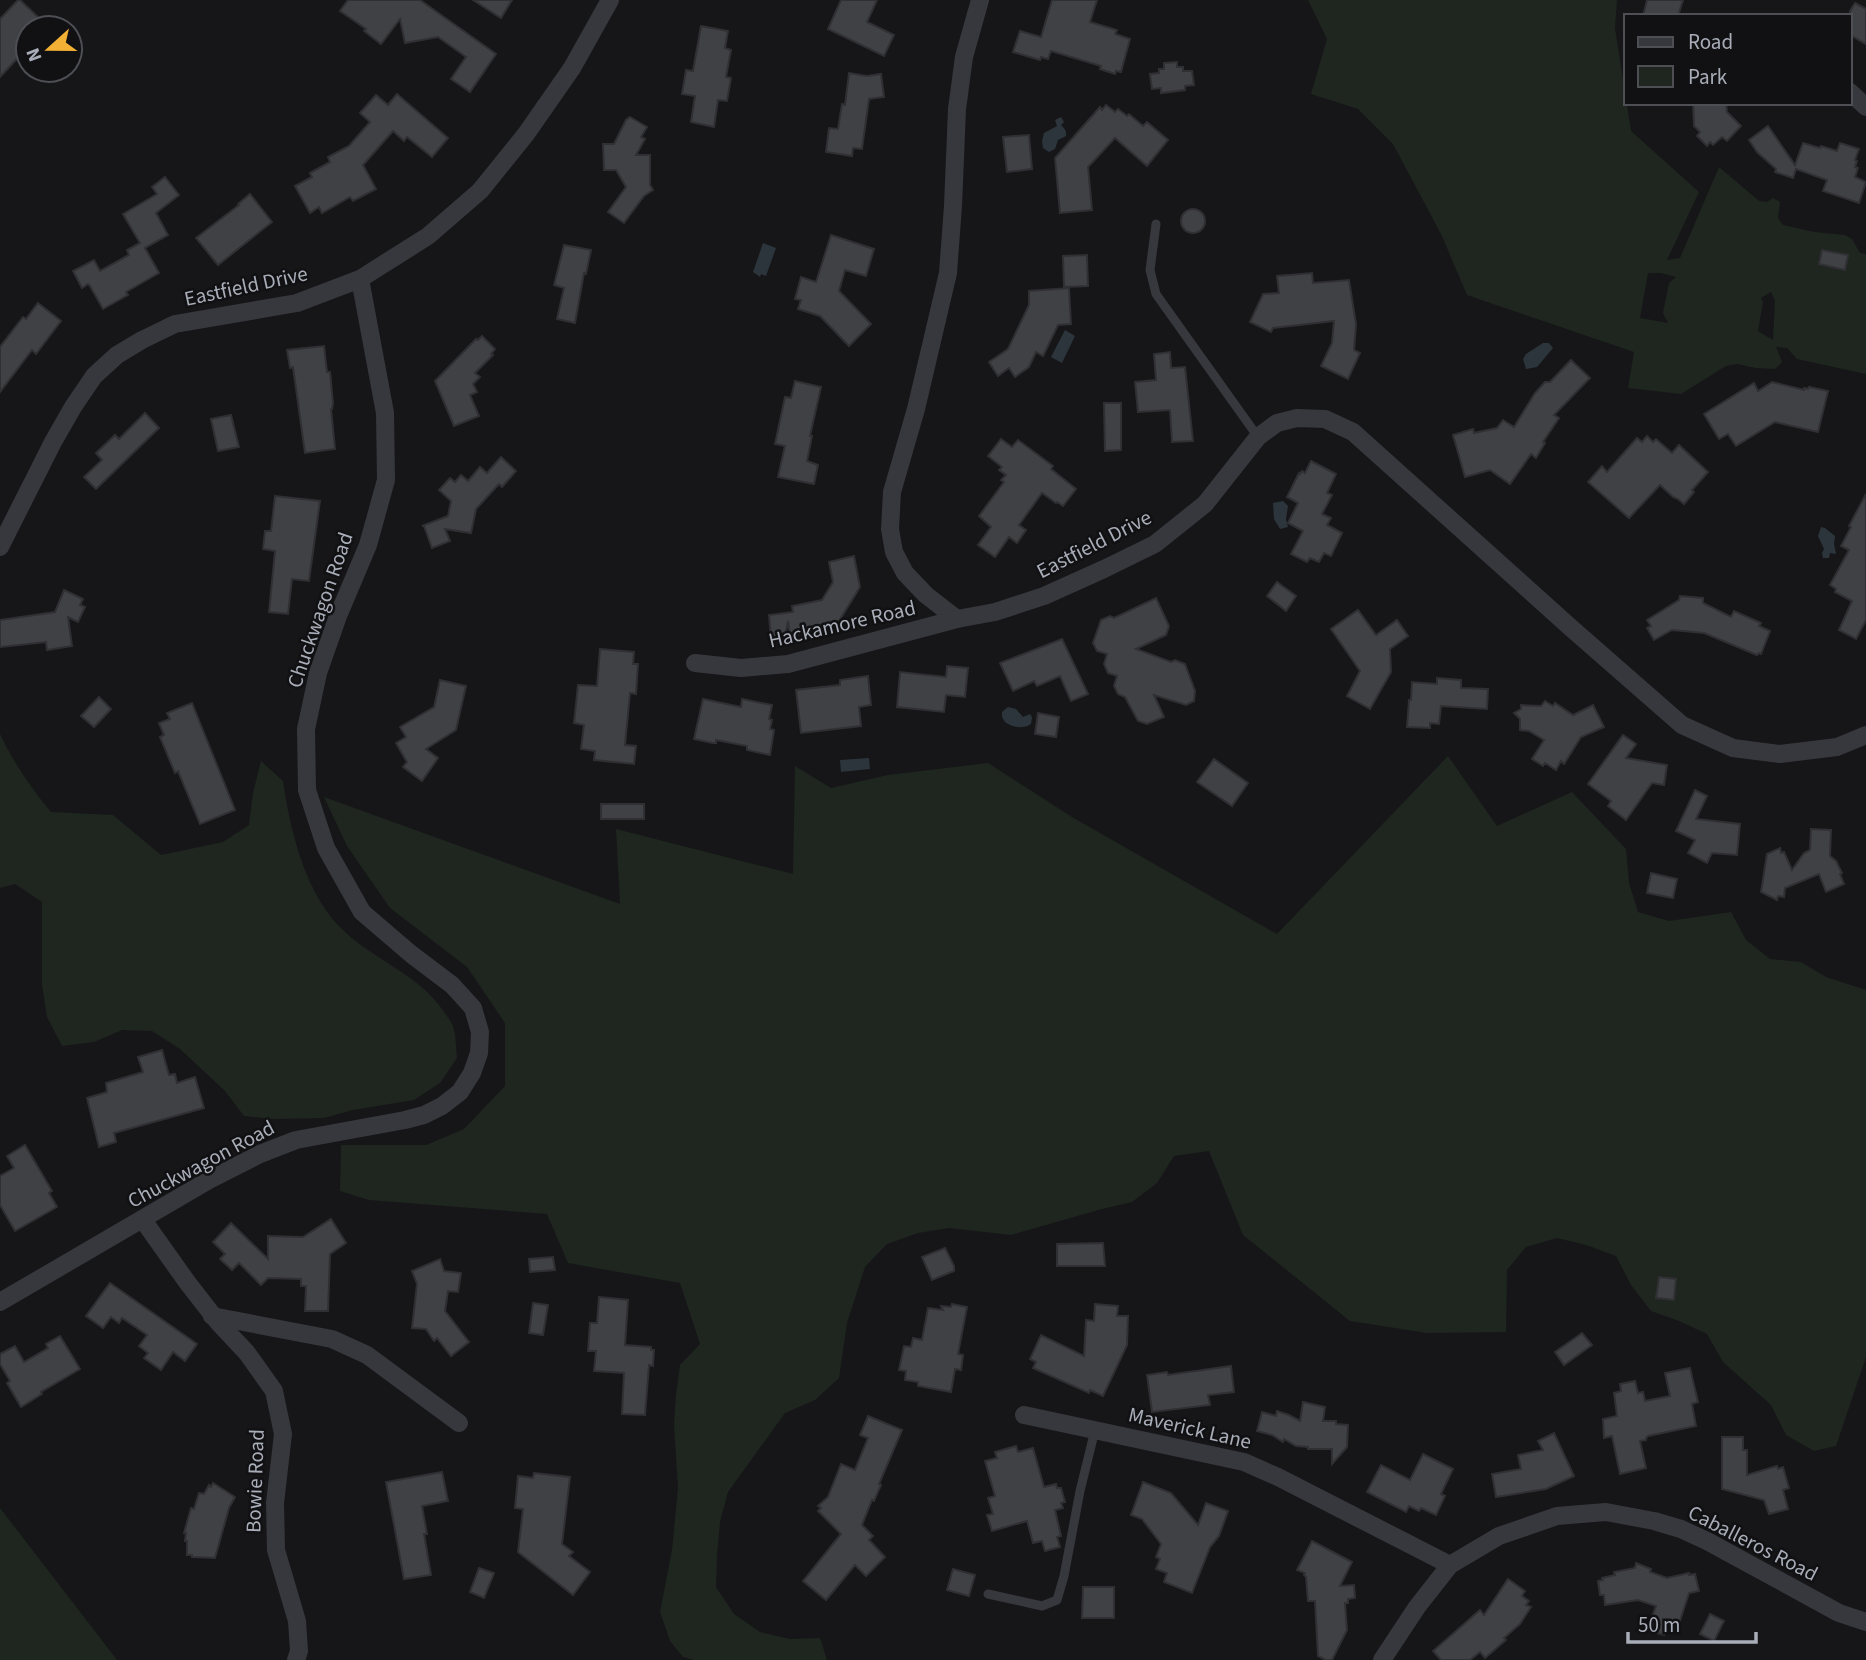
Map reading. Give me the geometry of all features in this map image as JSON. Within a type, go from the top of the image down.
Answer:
[{"type":"street","name":"Eastfield Drive","points":[[0,547],[73,407],[94,376],[117,355],[174,324],[297,303],[360,279],[428,236],[480,191],[526,134],[572,68],[610,0]]},
{"type":"street","points":[[957,619],[926,595],[905,573],[894,552],[890,529],[892,492],[916,409],[948,273],[958,98],[964,57],[980,0]]},
{"type":"street","points":[[1852,94],[1866,107]]},
{"type":"street","name":"Chuckwagon Road","points":[[0,1302],[209,1180],[260,1154],[296,1140],[424,1115],[442,1106],[460,1092],[472,1073],[479,1053],[480,1032],[473,1008],[452,985],[362,912],[326,848],[307,790],[306,729],[318,673],[338,616],[368,545],[386,480],[385,413],[360,279]]},
{"type":"street","name":"Eastfield Drive","points":[[957,619],[995,612],[1044,596],[1155,544],[1205,504],[1258,437],[1277,423],[1297,418],[1325,419],[1353,432],[1682,725],[1734,748],[1780,754],[1837,747],[1866,735]]},
{"type":"street","name":"Hackamore Road","points":[[695,663],[741,668],[788,664],[957,619]]},
{"type":"street","name":"Bowie Road","points":[[143,1220],[212,1316],[247,1353],[274,1391],[283,1434],[275,1503],[276,1550],[297,1621],[299,1651],[296,1660]]},
{"type":"street","points":[[212,1316],[332,1339],[367,1355],[459,1423]]},
{"type":"street","name":"Maverick Lane","points":[[1024,1416],[1244,1462],[1278,1476],[1450,1565]]},
{"type":"street","name":"Caballeros Road","points":[[1382,1660],[1417,1607],[1450,1565],[1499,1536],[1557,1516],[1605,1512],[1681,1529],[1839,1613],[1866,1622]]},
{"type":"lane","points":[[1156,224],[1150,270],[1156,293],[1258,437]]},
{"type":"lane","points":[[988,1594],[1042,1606],[1057,1600],[1095,1430]]},
{"type":"green space","points":[[1308,0],[1617,0],[1615,28],[1624,86],[1624,105],[1627,105],[1631,131],[1699,192],[1667,260],[1680,258],[1719,167],[1759,201],[1767,202],[1773,198],[1780,202],[1778,218],[1783,225],[1845,235],[1852,239],[1860,253],[1866,254],[1866,374],[1797,359],[1787,348],[1776,347],[1782,362],[1775,369],[1737,364],[1726,366],[1681,394],[1628,388],[1634,352],[1467,295],[1442,236],[1393,144],[1358,109],[1311,94],[1327,39]],"holes":[[[1648,273],[1676,277],[1669,283],[1663,313],[1668,323],[1640,318]],[[1771,292],[1775,301],[1773,340],[1758,331],[1763,302],[1761,298]]]},
{"type":"green space","points":[[0,734],[23,774],[51,812],[113,815],[161,855],[223,842],[249,825],[261,761],[283,781],[300,857],[325,909],[350,936],[421,986],[451,1022],[455,1033],[457,1058],[440,1083],[414,1100],[353,1110],[324,1118],[274,1119],[244,1116],[225,1091],[180,1049],[152,1031],[122,1030],[94,1042],[62,1046],[47,1017],[42,985],[42,902],[15,884],[0,888]]},
{"type":"green space","points":[[1448,756],[1497,826],[1572,792],[1626,849],[1629,883],[1638,912],[1669,921],[1731,912],[1746,940],[1770,959],[1801,962],[1826,977],[1866,990],[1866,1357],[1836,1446],[1814,1451],[1786,1435],[1771,1405],[1723,1362],[1707,1334],[1651,1311],[1631,1285],[1616,1256],[1557,1238],[1526,1247],[1507,1270],[1506,1332],[1427,1333],[1350,1321],[1243,1235],[1209,1151],[1174,1156],[1157,1183],[1132,1202],[1011,1235],[949,1228],[918,1233],[887,1244],[865,1267],[847,1323],[839,1378],[815,1400],[785,1413],[728,1492],[720,1522],[716,1587],[734,1614],[760,1632],[790,1639],[820,1638],[827,1660],[694,1660],[683,1657],[670,1641],[660,1612],[672,1550],[678,1488],[674,1425],[680,1365],[700,1344],[680,1283],[568,1263],[547,1214],[369,1200],[340,1191],[341,1145],[426,1145],[464,1129],[505,1086],[505,1023],[467,967],[390,908],[347,846],[324,797],[620,904],[616,829],[793,874],[795,766],[831,788],[888,775],[988,763],[1072,817],[1277,934]]},
{"type":"green space","points":[[0,1508],[117,1660],[0,1660]]},
{"type":"shaded area","points":[[1061,117],[1066,136],[1058,140],[1055,149],[1049,152],[1043,148],[1044,133],[1057,126],[1055,120]]},
{"type":"shaded area","points":[[763,243],[776,248],[766,276],[761,274],[760,277],[753,272]]},
{"type":"shaded area","points":[[1065,330],[1075,336],[1062,363],[1051,357]]},
{"type":"shaded area","points":[[1543,343],[1549,343],[1553,348],[1537,367],[1526,369],[1523,359],[1526,354]]},
{"type":"shaded area","points":[[1283,501],[1288,506],[1288,527],[1280,529],[1274,519],[1273,503]]},
{"type":"shaded area","points":[[1821,527],[1835,536],[1836,554],[1830,553],[1829,558],[1823,558],[1824,549],[1818,536]]},
{"type":"shaded area","points":[[1008,707],[1016,709],[1023,717],[1030,714],[1031,724],[1018,727],[1005,722],[1002,712]]},
{"type":"shaded area","points":[[869,758],[870,769],[841,772],[840,760]]},
{"type":"building","points":[[18,0],[35,14],[14,14],[14,62],[0,77],[0,19]]},
{"type":"building","points":[[348,0],[420,0],[496,54],[470,92],[451,79],[466,57],[438,37],[405,43],[400,19],[381,44],[364,31],[366,29],[340,11]]},
{"type":"building","points":[[473,0],[512,0],[501,18]]},
{"type":"building","points":[[841,0],[877,0],[867,22],[894,35],[884,56],[828,29]]},
{"type":"building","points":[[1052,0],[1097,0],[1090,22],[1117,30],[1115,34],[1130,39],[1121,72],[1116,71],[1115,74],[1100,69],[1101,66],[1051,51],[1048,59],[1041,57],[1040,60],[1013,52],[1020,31],[1041,37]]},
{"type":"building","points":[[1647,0],[1683,0],[1679,14],[1644,14]]},
{"type":"building","points":[[1855,3],[1866,9],[1866,44],[1852,36],[1850,11]]},
{"type":"building","points":[[701,26],[728,31],[725,48],[731,50],[726,77],[731,78],[727,101],[718,100],[714,127],[691,122],[695,96],[682,94],[686,70],[693,71]]},
{"type":"building","points":[[1177,62],[1177,67],[1183,67],[1183,71],[1192,71],[1194,85],[1185,86],[1185,90],[1161,93],[1161,88],[1152,89],[1150,74],[1159,73],[1159,69],[1164,69],[1164,63]]},
{"type":"building","points":[[849,73],[867,76],[881,74],[884,97],[869,99],[862,149],[853,148],[852,156],[826,152],[829,128],[838,129],[842,104],[845,105]]},
{"type":"building","points":[[397,94],[448,138],[432,157],[407,137],[404,141],[393,131],[363,165],[376,189],[353,201],[350,197],[322,213],[319,207],[310,213],[295,186],[312,177],[310,173],[330,162],[328,157],[349,146],[370,122],[360,113],[376,95],[388,105]]},
{"type":"building","points":[[1106,105],[1115,112],[1118,109],[1127,116],[1129,114],[1143,126],[1147,122],[1168,140],[1147,166],[1115,138],[1088,167],[1092,210],[1060,213],[1055,158],[1100,107],[1102,110]]},
{"type":"building","points":[[1693,105],[1726,105],[1727,112],[1741,126],[1727,141],[1722,137],[1713,145],[1710,142],[1707,146],[1697,136],[1700,132],[1694,126]]},
{"type":"building","points":[[630,117],[647,127],[641,137],[645,139],[636,155],[650,155],[650,185],[653,190],[644,196],[624,223],[608,212],[626,187],[616,170],[604,170],[603,144],[614,144]]},
{"type":"building","points":[[1768,126],[1795,165],[1803,143],[1837,151],[1840,143],[1859,149],[1855,160],[1855,167],[1858,168],[1855,177],[1866,182],[1859,203],[1823,191],[1827,180],[1796,169],[1793,178],[1775,172],[1776,169],[1757,152],[1749,140]]},
{"type":"building","points":[[1029,135],[1032,169],[1007,172],[1003,137]]},
{"type":"building","points":[[165,177],[179,195],[156,213],[168,235],[145,248],[159,273],[103,309],[90,286],[88,284],[82,288],[73,271],[94,260],[100,271],[129,255],[127,250],[140,243],[123,214],[157,194],[152,187]]},
{"type":"building","points":[[250,194],[272,222],[218,265],[196,238]]},
{"type":"building","points":[[1193,209],[1202,212],[1205,221],[1202,230],[1193,233],[1184,230],[1181,221],[1184,212]]},
{"type":"building","points":[[831,235],[874,249],[866,276],[845,270],[839,291],[871,324],[849,346],[820,316],[798,309],[801,300],[795,299],[801,277],[816,282]]},
{"type":"building","points":[[564,245],[591,250],[575,323],[557,319],[564,288],[554,285]]},
{"type":"building","points":[[1822,250],[1848,255],[1845,270],[1819,264]]},
{"type":"building","points":[[1087,255],[1088,286],[1064,287],[1063,256]]},
{"type":"building","points":[[1312,273],[1313,283],[1349,280],[1356,324],[1354,350],[1360,353],[1348,379],[1321,366],[1332,343],[1334,321],[1273,328],[1271,332],[1250,322],[1263,294],[1279,293],[1277,276]]},
{"type":"building","points":[[1069,288],[1071,324],[1058,325],[1043,356],[1036,352],[1029,367],[1015,377],[1009,368],[998,376],[989,362],[1008,349],[1029,305],[1029,291]]},
{"type":"building","points":[[38,303],[61,321],[36,354],[32,350],[0,392],[0,347],[23,317],[26,319]]},
{"type":"building","points":[[482,336],[495,349],[491,354],[493,355],[475,373],[480,377],[473,384],[477,392],[470,395],[479,416],[454,426],[435,381]]},
{"type":"building","points":[[324,346],[327,372],[330,372],[335,449],[305,453],[293,367],[290,368],[287,350]]},
{"type":"building","points":[[1170,352],[1171,368],[1185,367],[1193,441],[1172,442],[1170,410],[1138,412],[1135,382],[1156,380],[1154,354]]},
{"type":"building","points":[[1571,360],[1590,378],[1554,415],[1559,418],[1536,458],[1531,454],[1510,484],[1490,470],[1465,477],[1453,435],[1473,429],[1474,433],[1497,428],[1503,420],[1514,427],[1535,393]]},
{"type":"building","points":[[795,381],[821,387],[807,461],[818,465],[814,484],[778,477],[785,446],[775,444],[785,397],[791,398]]},
{"type":"building","points":[[1772,382],[1804,390],[1809,387],[1828,391],[1818,432],[1775,422],[1736,446],[1728,434],[1719,439],[1704,414],[1754,383],[1758,391]]},
{"type":"building","points":[[1104,403],[1121,403],[1121,450],[1105,451]]},
{"type":"building","points":[[145,413],[159,428],[96,489],[84,477],[102,460],[96,453],[115,435],[119,439]]},
{"type":"building","points":[[231,415],[239,447],[218,451],[211,419]]},
{"type":"building","points":[[1647,436],[1653,442],[1656,439],[1672,453],[1679,445],[1708,472],[1684,504],[1660,485],[1629,518],[1588,482],[1602,466],[1607,472],[1637,438],[1642,442]]},
{"type":"building","points":[[1001,439],[1012,447],[1018,440],[1053,466],[1051,469],[1076,489],[1063,506],[1042,493],[1019,525],[1026,530],[1017,543],[1009,537],[995,557],[978,545],[991,527],[979,516],[1004,482],[1001,480],[1006,475],[999,470],[1002,467],[988,456]]},
{"type":"building","points":[[501,457],[516,471],[502,487],[499,484],[476,509],[471,533],[445,529],[450,541],[432,548],[422,526],[448,516],[451,501],[439,490],[450,478],[455,482],[461,475],[468,481],[480,467],[487,473]]},
{"type":"building","points":[[1311,461],[1336,474],[1327,493],[1332,495],[1322,514],[1331,518],[1327,525],[1342,533],[1331,556],[1324,553],[1319,562],[1310,558],[1307,562],[1291,554],[1303,531],[1288,523],[1298,503],[1287,497],[1299,473],[1305,473]]},
{"type":"building","points":[[1866,494],[1866,620],[1856,639],[1839,630],[1852,601],[1835,592],[1836,589],[1830,585],[1849,550],[1841,546]]},
{"type":"building","points":[[275,496],[320,501],[309,581],[292,579],[288,614],[269,612],[275,551],[263,549],[265,531],[271,531]]},
{"type":"building","points":[[854,556],[860,587],[839,621],[829,623],[830,628],[790,636],[788,621],[785,637],[771,638],[769,615],[793,612],[792,606],[822,600],[833,582],[829,562]]},
{"type":"building","points":[[1277,582],[1296,596],[1286,611],[1267,596]]},
{"type":"building","points":[[64,590],[83,599],[80,605],[85,607],[78,622],[68,617],[72,646],[47,650],[46,642],[0,647],[0,620],[55,612]]},
{"type":"building","points":[[1680,596],[1703,598],[1703,603],[1731,617],[1734,611],[1761,623],[1759,626],[1770,631],[1761,654],[1757,655],[1704,633],[1672,630],[1654,640],[1647,628],[1651,626],[1647,620],[1679,600]]},
{"type":"building","points":[[1156,598],[1169,626],[1166,635],[1136,649],[1171,662],[1175,660],[1185,664],[1195,691],[1194,701],[1186,705],[1154,695],[1164,717],[1147,724],[1138,721],[1125,697],[1118,694],[1114,686],[1117,676],[1108,673],[1104,664],[1107,654],[1097,651],[1093,643],[1101,620],[1110,616],[1114,618]]},
{"type":"building","points":[[1358,610],[1376,635],[1397,620],[1408,636],[1390,649],[1391,672],[1370,709],[1347,696],[1360,671],[1331,629]]},
{"type":"building","points":[[1062,639],[1088,694],[1071,701],[1060,676],[1037,686],[1034,681],[1013,691],[1000,663]]},
{"type":"building","points":[[600,649],[634,652],[633,664],[638,664],[636,694],[630,693],[625,745],[636,746],[634,764],[594,760],[595,751],[581,749],[584,725],[574,723],[578,685],[597,686]]},
{"type":"building","points":[[947,666],[968,668],[965,697],[946,695],[944,712],[897,707],[900,672],[946,677]]},
{"type":"building","points":[[868,676],[871,705],[859,707],[861,726],[801,733],[796,690],[840,685],[840,680]]},
{"type":"building","points":[[1437,678],[1461,680],[1461,688],[1488,689],[1487,709],[1441,706],[1439,724],[1430,723],[1430,728],[1407,727],[1412,682],[1437,684]]},
{"type":"building","points":[[440,680],[466,686],[456,730],[426,749],[438,758],[422,781],[403,767],[407,762],[396,743],[406,737],[400,727],[434,707]]},
{"type":"building","points":[[99,697],[111,709],[94,727],[81,716]]},
{"type":"building","points":[[703,699],[741,707],[742,699],[772,705],[769,719],[772,720],[770,729],[774,730],[770,755],[747,750],[747,746],[694,739]]},
{"type":"building","points":[[1545,701],[1553,706],[1555,703],[1573,715],[1593,705],[1604,727],[1581,737],[1564,764],[1561,761],[1556,770],[1532,759],[1544,740],[1529,731],[1520,730],[1520,719],[1514,713],[1521,709],[1521,705],[1541,706]]},
{"type":"building","points":[[192,703],[235,810],[200,824],[178,771],[175,773],[160,737],[164,735],[159,723],[170,719],[167,713]]},
{"type":"building","points":[[1038,713],[1059,717],[1056,737],[1035,734]]},
{"type":"building","points":[[1623,735],[1636,744],[1626,758],[1667,765],[1664,785],[1652,783],[1626,820],[1608,806],[1611,801],[1588,784]]},
{"type":"building","points":[[1214,759],[1248,783],[1232,806],[1197,782]]},
{"type":"building","points":[[1695,790],[1707,796],[1696,819],[1740,824],[1737,855],[1712,853],[1707,863],[1688,853],[1695,840],[1676,831]]},
{"type":"building","points":[[601,804],[644,804],[644,819],[601,819]]},
{"type":"building","points":[[1811,829],[1831,830],[1830,856],[1842,873],[1840,874],[1844,884],[1826,892],[1819,874],[1785,888],[1784,897],[1778,896],[1777,900],[1761,892],[1767,854],[1780,848],[1792,870],[1804,853],[1810,850]]},
{"type":"building","points":[[1651,873],[1677,879],[1673,898],[1647,893]]},
{"type":"building","points":[[162,1050],[169,1075],[175,1074],[177,1083],[195,1077],[204,1108],[114,1133],[116,1142],[99,1147],[87,1098],[107,1092],[106,1083],[143,1072],[138,1057]]},
{"type":"building","points":[[25,1145],[52,1191],[49,1193],[57,1207],[15,1231],[0,1205],[0,1176],[14,1168],[7,1156]]},
{"type":"building","points":[[331,1219],[346,1243],[330,1254],[328,1311],[305,1311],[306,1286],[301,1286],[301,1279],[268,1278],[261,1285],[239,1263],[232,1270],[220,1259],[225,1254],[213,1242],[231,1223],[268,1259],[268,1236],[303,1237]]},
{"type":"building","points":[[1103,1243],[1105,1266],[1057,1266],[1057,1244]]},
{"type":"building","points":[[945,1248],[954,1271],[932,1280],[922,1257]]},
{"type":"building","points":[[553,1257],[555,1270],[530,1272],[529,1259]]},
{"type":"building","points":[[440,1259],[444,1271],[461,1273],[458,1292],[448,1291],[445,1311],[469,1342],[451,1356],[437,1338],[434,1341],[426,1329],[412,1328],[417,1284],[412,1271]]},
{"type":"building","points":[[1659,1277],[1676,1279],[1674,1300],[1656,1298]]},
{"type":"building","points":[[110,1283],[197,1344],[185,1361],[173,1352],[161,1370],[144,1358],[148,1353],[139,1346],[147,1335],[122,1318],[119,1323],[111,1317],[103,1328],[86,1316]]},
{"type":"building","points":[[599,1297],[628,1300],[625,1345],[651,1347],[651,1350],[654,1350],[653,1366],[649,1365],[645,1415],[622,1414],[624,1373],[594,1371],[596,1351],[588,1351],[590,1323],[597,1323]]},
{"type":"building","points":[[533,1303],[548,1305],[543,1335],[529,1333]]},
{"type":"building","points":[[952,1304],[967,1307],[958,1354],[963,1355],[961,1370],[955,1369],[951,1392],[918,1386],[918,1382],[905,1380],[906,1371],[899,1370],[904,1346],[911,1347],[913,1338],[922,1340],[928,1308],[943,1310],[941,1306],[951,1307]]},
{"type":"building","points":[[1095,1304],[1118,1306],[1117,1316],[1128,1316],[1127,1345],[1103,1396],[1090,1390],[1089,1393],[1033,1368],[1036,1362],[1030,1359],[1041,1335],[1084,1356],[1086,1320],[1094,1321]]},
{"type":"building","points":[[1582,1333],[1592,1345],[1564,1365],[1555,1352]]},
{"type":"building","points":[[60,1336],[80,1369],[21,1407],[7,1383],[10,1381],[0,1364],[0,1354],[15,1346],[24,1362],[48,1348],[46,1344]]},
{"type":"building","points":[[1231,1366],[1234,1392],[1208,1395],[1210,1405],[1152,1412],[1147,1375],[1167,1372],[1168,1375]]},
{"type":"building","points":[[1690,1368],[1698,1402],[1692,1404],[1696,1426],[1648,1436],[1646,1440],[1640,1441],[1646,1468],[1620,1474],[1612,1436],[1604,1438],[1603,1419],[1617,1416],[1614,1393],[1621,1391],[1620,1384],[1635,1381],[1638,1393],[1643,1392],[1645,1401],[1670,1396],[1665,1373]]},
{"type":"building","points":[[1303,1402],[1325,1407],[1323,1421],[1348,1425],[1347,1447],[1332,1464],[1332,1449],[1308,1449],[1257,1431],[1262,1412],[1276,1416],[1277,1411],[1300,1421]]},
{"type":"building","points":[[868,1416],[902,1430],[862,1525],[873,1536],[869,1540],[885,1557],[866,1576],[855,1565],[826,1600],[803,1581],[841,1534],[818,1511],[821,1508],[818,1506],[828,1497],[841,1464],[855,1470],[868,1438],[860,1435]]},
{"type":"building","points":[[1554,1433],[1574,1476],[1546,1489],[1496,1497],[1492,1474],[1521,1469],[1518,1455],[1543,1450],[1538,1441]]},
{"type":"building","points":[[1722,1437],[1743,1437],[1743,1450],[1747,1450],[1747,1475],[1777,1466],[1778,1469],[1783,1467],[1789,1488],[1783,1490],[1788,1509],[1769,1514],[1764,1500],[1722,1489]]},
{"type":"building","points":[[1016,1446],[1018,1452],[1033,1448],[1044,1487],[1056,1484],[1057,1488],[1061,1488],[1065,1502],[1061,1503],[1063,1508],[1055,1510],[1061,1536],[1057,1537],[1060,1547],[1045,1551],[1042,1541],[1033,1543],[1027,1521],[992,1531],[987,1515],[993,1514],[988,1498],[995,1496],[985,1461],[997,1458],[995,1452]]},
{"type":"building","points":[[1423,1454],[1453,1469],[1441,1494],[1445,1496],[1436,1515],[1409,1506],[1406,1512],[1367,1492],[1381,1465],[1410,1480]]},
{"type":"building","points":[[442,1472],[448,1501],[422,1506],[431,1575],[404,1579],[386,1482]]},
{"type":"building","points":[[534,1473],[570,1477],[562,1544],[573,1552],[569,1556],[590,1572],[573,1595],[518,1552],[523,1509],[515,1508],[518,1476],[533,1478]]},
{"type":"building","points":[[1143,1482],[1171,1493],[1198,1525],[1206,1503],[1228,1511],[1192,1593],[1164,1582],[1167,1573],[1156,1569],[1160,1559],[1156,1557],[1161,1544],[1142,1519],[1131,1515]]},
{"type":"building","points":[[213,1483],[235,1497],[229,1508],[215,1558],[192,1557],[187,1555],[184,1533],[191,1508],[194,1509],[199,1493],[204,1494]]},
{"type":"building","points":[[1312,1541],[1352,1562],[1340,1586],[1354,1585],[1355,1598],[1348,1599],[1348,1603],[1345,1603],[1347,1630],[1332,1660],[1318,1656],[1315,1601],[1308,1601],[1305,1573],[1297,1570]]},
{"type":"building","points":[[1636,1563],[1667,1578],[1695,1574],[1699,1591],[1689,1593],[1676,1633],[1666,1630],[1664,1635],[1647,1630],[1656,1606],[1638,1600],[1605,1605],[1598,1581],[1615,1575],[1614,1572],[1635,1568]]},
{"type":"building","points":[[479,1568],[494,1573],[484,1598],[470,1592]]},
{"type":"building","points":[[953,1569],[975,1575],[969,1596],[947,1590]]},
{"type":"building","points":[[1508,1579],[1525,1591],[1522,1596],[1529,1601],[1526,1605],[1531,1607],[1520,1624],[1485,1658],[1480,1652],[1470,1660],[1441,1660],[1433,1651],[1480,1610],[1484,1615]]},
{"type":"building","points":[[1083,1587],[1114,1587],[1114,1618],[1082,1618]]},
{"type":"building","points":[[1710,1614],[1724,1621],[1714,1641],[1700,1634]]}]
